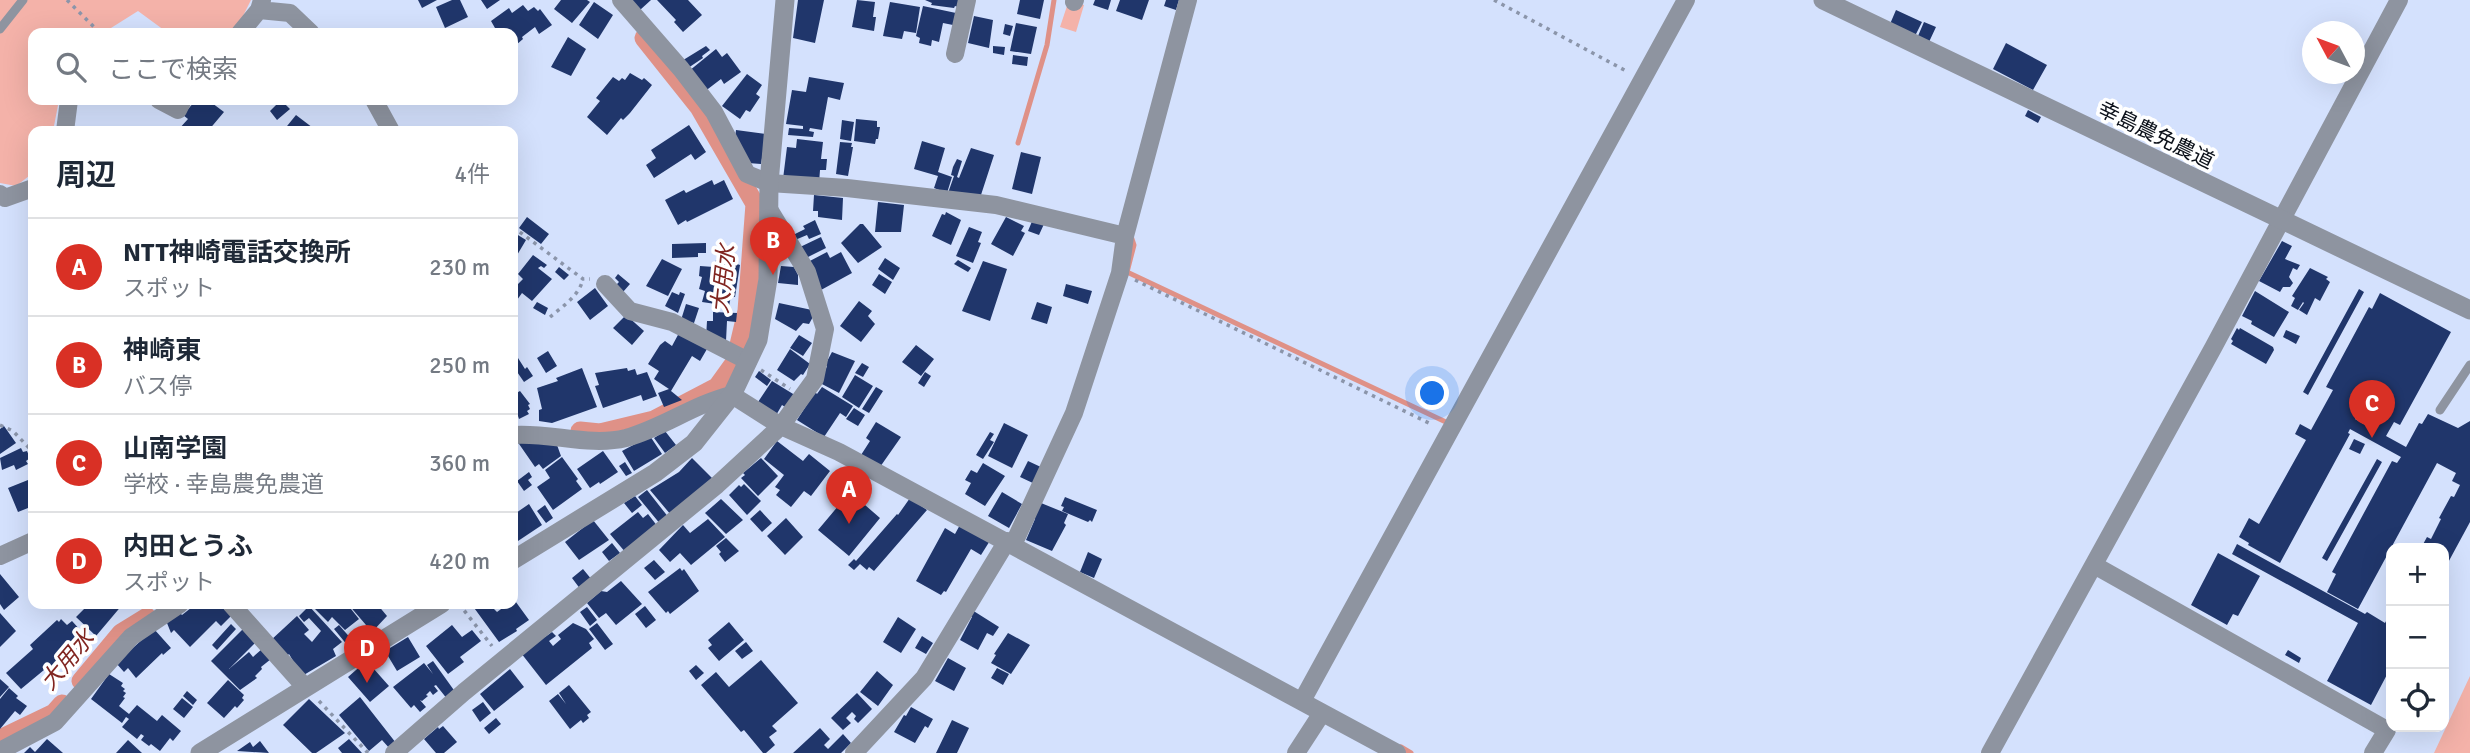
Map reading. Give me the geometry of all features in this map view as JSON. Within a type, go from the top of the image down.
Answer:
[{"type":"street","points":[[621,0],[714,112],[747,174],[769,183],[847,188],[996,205],[1125,236]]},
{"type":"street","points":[[518,557],[664,465],[694,443],[732,395],[739,357],[758,340],[766,291],[769,183],[785,0]]},
{"type":"street","points":[[955,54],[967,0]]},
{"type":"street","points":[[854,753],[923,678],[1013,541],[1074,414],[1120,273],[1125,236],[1188,0]]},
{"type":"street","points":[[1304,697],[1686,0]]},
{"type":"street","name":"幸島農免農道","points":[[1823,0],[2470,310]]},
{"type":"street","points":[[1990,753],[2213,348],[2399,0]]},
{"type":"street","points":[[244,28],[260,5],[290,13],[306,28]]},
{"type":"street","points":[[66,126],[68,105]]},
{"type":"street","points":[[376,105],[387,126]]},
{"type":"street","points":[[0,194],[5,198],[28,190]]},
{"type":"street","points":[[394,753],[717,485],[781,426],[816,379],[825,329],[807,272],[770,211]]},
{"type":"street","points":[[605,284],[630,311],[672,322],[739,357]]},
{"type":"street","points":[[518,435],[534,434],[590,441],[625,438],[709,401],[732,395],[781,426],[839,452],[1013,541],[1088,588],[1304,697],[1322,713],[1396,753]]},
{"type":"street","points":[[0,556],[28,543]]},
{"type":"street","points":[[2094,565],[2387,730],[2373,753]]},
{"type":"street","points":[[0,751],[55,722],[131,638],[173,609]]},
{"type":"street","points":[[236,609],[306,687]]},
{"type":"street","points":[[200,753],[433,609]]},
{"type":"street","points":[[1296,753],[1322,713]]},
{"type":"lane","points":[[0,29],[23,0]]},
{"type":"lane","points":[[2440,410],[2470,365]]},
{"type":"path","points":[[67,0],[95,28]]},
{"type":"path","points":[[1494,0],[1643,80]]},
{"type":"path","points":[[518,232],[583,279],[595,278],[605,284]]},
{"type":"path","points":[[1120,273],[1441,429]]},
{"type":"path","points":[[550,317],[575,295],[583,279]]},
{"type":"path","points":[[739,357],[802,397]]},
{"type":"path","points":[[0,425],[13,431],[28,447]]},
{"type":"path","points":[[463,609],[503,661]]},
{"type":"path","points":[[306,687],[368,753]]},
{"type":"shaded area","points":[[0,0],[251,0],[240,22],[233,28],[161,28],[138,11],[111,28],[28,28],[28,105],[58,105],[54,126],[28,126],[28,177],[16,186],[0,183]]},
{"type":"shaded area","points":[[1069,0],[1084,5],[1076,32],[1060,27]]},
{"type":"shaded area","points":[[2470,676],[2470,753],[2434,753],[2444,732],[2449,732],[2449,721]]},
{"type":"building","points":[[418,0],[437,0],[422,8]]},
{"type":"building","points":[[452,0],[460,0],[468,17],[445,28],[436,7]]},
{"type":"building","points":[[481,0],[500,0],[487,9]]},
{"type":"building","points":[[561,0],[590,2],[572,23],[554,9]]},
{"type":"building","points":[[631,0],[651,0],[640,10]]},
{"type":"building","points":[[657,0],[688,0],[702,15],[683,32],[674,22],[676,20]]},
{"type":"building","points":[[798,0],[824,0],[815,43],[793,38]]},
{"type":"building","points":[[857,0],[875,2],[874,31],[852,27]]},
{"type":"building","points":[[925,0],[960,0],[958,7],[954,8],[931,5],[932,3]]},
{"type":"building","points":[[1020,0],[1044,0],[1040,19],[1017,14]]},
{"type":"building","points":[[1095,0],[1111,0],[1108,10],[1093,5]]},
{"type":"building","points":[[1120,0],[1149,0],[1142,20],[1116,11]]},
{"type":"building","points":[[1166,0],[1179,0],[1176,10],[1164,6]]},
{"type":"building","points":[[594,2],[613,15],[598,39],[579,25]]},
{"type":"building","points":[[890,2],[920,7],[916,33],[904,31],[902,39],[883,36]]},
{"type":"building","points":[[523,5],[528,11],[534,7],[538,11],[540,9],[552,25],[539,34],[535,27],[518,43],[518,28],[495,28],[491,21],[509,8],[512,13]]},
{"type":"building","points":[[923,6],[956,13],[953,25],[943,23],[939,42],[932,40],[931,46],[919,43],[920,38],[916,36]]},
{"type":"building","points":[[1896,10],[1922,22],[1915,36],[1890,24]]},
{"type":"building","points":[[974,16],[993,20],[989,48],[968,43]]},
{"type":"building","points":[[1924,22],[1936,27],[1929,42],[1918,36]]},
{"type":"building","points":[[1016,23],[1037,27],[1031,54],[1010,51]]},
{"type":"building","points":[[1005,24],[1013,26],[1010,36],[1003,34]]},
{"type":"building","points":[[568,37],[586,49],[571,76],[551,67]]},
{"type":"building","points":[[2006,43],[2047,65],[2033,90],[1993,69]]},
{"type":"building","points":[[706,46],[710,50],[703,58],[685,70],[680,62]]},
{"type":"building","points":[[993,46],[1005,47],[1004,55],[993,53]]},
{"type":"building","points":[[716,49],[722,57],[727,53],[741,72],[724,84],[721,79],[704,92],[689,71]]},
{"type":"building","points":[[1013,55],[1028,57],[1027,66],[1012,64]]},
{"type":"building","points":[[630,73],[642,80],[644,78],[652,85],[630,113],[623,120],[621,118],[607,135],[587,117],[600,101],[596,98],[613,77],[619,81],[622,78],[625,80]]},
{"type":"building","points":[[747,74],[762,85],[756,94],[760,97],[750,112],[746,110],[740,119],[722,106]]},
{"type":"building","points":[[809,77],[844,83],[840,100],[828,97],[822,130],[810,128],[809,131],[814,132],[813,137],[788,135],[789,128],[803,129],[803,126],[786,124],[792,90],[806,92]]},
{"type":"building","points":[[192,105],[215,105],[224,112],[212,126],[182,126],[188,119],[183,115]]},
{"type":"building","points":[[276,105],[286,105],[290,109],[277,120],[270,111]]},
{"type":"building","points":[[2028,110],[2041,117],[2038,123],[2025,116]]},
{"type":"building","points":[[296,115],[310,126],[287,126]]},
{"type":"building","points":[[856,119],[877,121],[877,127],[880,127],[875,144],[854,141]]},
{"type":"building","points":[[842,120],[854,122],[851,141],[840,139]]},
{"type":"building","points":[[689,125],[706,152],[695,160],[691,154],[654,178],[646,165],[656,158],[651,150]]},
{"type":"building","points":[[736,130],[766,134],[761,164],[748,163],[735,138]]},
{"type":"building","points":[[797,139],[823,142],[821,159],[827,159],[826,170],[820,170],[819,183],[783,179],[787,147],[796,148]]},
{"type":"building","points":[[922,141],[945,148],[938,172],[952,177],[947,193],[934,188],[938,176],[914,169]]},
{"type":"building","points":[[840,142],[852,143],[853,147],[848,176],[836,174]]},
{"type":"building","points":[[971,148],[994,155],[980,198],[948,193],[957,159],[962,161],[957,177],[959,178]]},
{"type":"building","points":[[1021,152],[1041,157],[1032,194],[1012,189]]},
{"type":"building","points":[[712,180],[714,185],[724,180],[733,199],[678,225],[665,200]]},
{"type":"building","points":[[814,195],[843,198],[842,220],[818,217],[818,211],[813,211]]},
{"type":"building","points":[[878,202],[904,205],[901,232],[875,232]]},
{"type":"building","points":[[946,212],[961,220],[951,245],[932,236],[942,214],[945,215]]},
{"type":"building","points":[[527,217],[549,234],[541,244],[519,228]]},
{"type":"building","points":[[1006,217],[1024,226],[1021,231],[1025,233],[1013,256],[991,244]]},
{"type":"building","points":[[1033,219],[1044,224],[1039,235],[1028,231]]},
{"type":"building","points":[[815,220],[821,234],[809,239],[807,235],[795,240],[793,235]]},
{"type":"building","points":[[863,224],[882,247],[858,263],[841,243]]},
{"type":"building","points":[[969,227],[982,232],[978,242],[981,243],[973,263],[956,256]]},
{"type":"building","points":[[518,235],[526,240],[518,254]]},
{"type":"building","points":[[821,237],[826,248],[804,259],[798,248]]},
{"type":"building","points":[[2282,241],[2292,246],[2285,259],[2300,265],[2297,270],[2293,268],[2289,277],[2293,283],[2290,287],[2283,287],[2280,292],[2259,281]]},
{"type":"building","points":[[706,243],[706,253],[698,253],[698,257],[672,258],[672,244]]},
{"type":"building","points":[[827,252],[830,258],[841,252],[852,273],[821,290],[806,263]]},
{"type":"building","points":[[533,255],[547,265],[538,268],[552,279],[532,301],[522,293],[518,299],[518,284],[523,279],[518,274]]},
{"type":"building","points":[[727,258],[737,260],[740,265],[735,297],[731,296],[729,306],[702,302],[705,291],[699,289],[702,277],[699,276],[700,266],[714,267],[716,260],[726,262]]},
{"type":"building","points":[[885,258],[900,268],[893,280],[878,269]]},
{"type":"building","points":[[662,259],[682,269],[668,296],[646,286]]},
{"type":"building","points":[[958,260],[971,268],[968,272],[954,264]]},
{"type":"building","points":[[983,261],[1007,269],[990,321],[962,311]]},
{"type":"building","points":[[781,266],[794,267],[798,275],[798,285],[778,283]]},
{"type":"building","points":[[559,267],[569,275],[564,280],[555,272]]},
{"type":"building","points":[[2310,268],[2328,277],[2326,279],[2330,282],[2320,301],[2315,298],[2307,315],[2299,310],[2303,302],[2298,310],[2291,306],[2295,298],[2292,296]]},
{"type":"building","points":[[618,274],[630,284],[623,292],[616,285],[619,282],[615,278]]},
{"type":"building","points":[[879,274],[892,282],[885,294],[872,285]]},
{"type":"building","points":[[1066,284],[1092,291],[1088,304],[1063,296]]},
{"type":"building","points":[[595,288],[608,306],[590,320],[577,302]]},
{"type":"building","points":[[2359,289],[2364,292],[2308,395],[2303,392]]},
{"type":"building","points":[[2255,291],[2289,312],[2274,337],[2242,316]]},
{"type":"building","points":[[672,292],[685,294],[678,313],[665,306]]},
{"type":"building","points":[[2380,293],[2451,332],[2400,425],[2394,422],[2386,436],[2406,447],[2419,423],[2422,424],[2428,414],[2458,428],[2470,421],[2470,522],[2449,561],[2449,543],[2424,543],[2427,537],[2431,539],[2441,519],[2439,518],[2460,485],[2452,481],[2456,473],[2437,463],[2394,543],[2386,543],[2386,557],[2358,609],[2327,592],[2336,574],[2332,572],[2392,461],[2397,463],[2401,457],[2350,429],[2350,434],[2280,563],[2239,537],[2249,518],[2259,524],[2306,440],[2295,434],[2300,424],[2311,430],[2333,390],[2326,387],[2369,307],[2372,309]],"holes":[[[2364,404],[2381,413],[2374,430],[2355,419]]]},
{"type":"building","points":[[859,301],[872,311],[868,316],[875,324],[861,342],[840,326]]},
{"type":"building","points":[[537,302],[548,308],[545,315],[533,308]]},
{"type":"building","points":[[1037,302],[1052,307],[1047,324],[1031,319]]},
{"type":"building","points":[[779,303],[812,310],[814,315],[809,324],[803,323],[796,331],[775,319]]},
{"type":"building","points":[[686,304],[699,308],[694,323],[681,320]]},
{"type":"building","points":[[713,312],[737,313],[736,322],[727,321],[726,341],[706,338],[707,321],[713,321]]},
{"type":"building","points":[[626,315],[644,331],[632,345],[613,328]]},
{"type":"building","points":[[2237,328],[2273,347],[2266,364],[2231,344]]},
{"type":"building","points":[[2286,330],[2300,336],[2296,344],[2283,337]]},
{"type":"building","points":[[679,333],[707,349],[700,361],[692,356],[671,391],[682,400],[664,407],[658,393],[669,389],[654,379],[659,371],[648,364],[660,345],[665,341],[672,346]]},
{"type":"building","points":[[799,335],[812,343],[803,356],[790,348]]},
{"type":"building","points":[[916,345],[934,359],[921,376],[902,362]]},
{"type":"building","points":[[790,349],[810,364],[803,375],[794,381],[777,370]]},
{"type":"building","points":[[548,351],[557,366],[546,373],[537,358]]},
{"type":"building","points":[[832,352],[855,361],[839,393],[820,383]]},
{"type":"building","points":[[518,358],[533,376],[524,382],[518,373]]},
{"type":"building","points":[[862,363],[869,367],[863,377],[855,373]]},
{"type":"building","points":[[582,368],[597,407],[552,423],[539,421],[539,410],[542,409],[537,388],[558,381],[556,378]]},
{"type":"building","points":[[627,368],[628,371],[635,369],[637,375],[647,372],[657,396],[643,401],[641,395],[603,408],[595,386],[599,385],[595,373]]},
{"type":"building","points":[[759,371],[771,380],[767,386],[755,377]]},
{"type":"building","points":[[925,372],[931,376],[924,387],[918,383]]},
{"type":"building","points":[[855,375],[873,386],[859,408],[842,397]]},
{"type":"building","points":[[772,381],[798,397],[788,409],[782,405],[775,417],[756,405]]},
{"type":"building","points":[[822,387],[853,406],[846,417],[840,413],[824,437],[797,420],[815,392],[817,394]]},
{"type":"building","points":[[876,387],[883,391],[869,413],[862,409]]},
{"type":"building","points":[[520,391],[530,404],[527,411],[529,414],[519,419],[518,416]]},
{"type":"building","points":[[854,408],[865,415],[858,426],[846,419]]},
{"type":"building","points":[[876,422],[901,437],[880,467],[861,455],[870,441],[866,438]]},
{"type":"building","points":[[1004,423],[1028,435],[1012,468],[988,456]]},
{"type":"building","points":[[4,426],[16,443],[0,454],[0,429]]},
{"type":"building","points":[[665,431],[676,445],[665,453],[654,438]]},
{"type":"building","points":[[990,432],[994,434],[990,440],[994,442],[983,459],[976,455]]},
{"type":"building","points":[[650,436],[662,454],[634,471],[622,451]]},
{"type":"building","points":[[2354,439],[2365,444],[2360,454],[2349,449]]},
{"type":"building","points":[[518,441],[557,445],[561,456],[543,469],[539,464],[535,467]]},
{"type":"building","points":[[777,441],[803,461],[809,454],[830,471],[811,496],[804,491],[791,507],[776,495],[780,490],[775,487],[784,475],[764,459]]},
{"type":"building","points":[[21,448],[23,452],[27,451],[28,464],[16,470],[14,465],[2,470],[0,458]]},
{"type":"building","points":[[603,451],[618,472],[590,488],[577,469]]},
{"type":"building","points":[[562,457],[582,489],[553,510],[537,487],[550,478],[545,470]]},
{"type":"building","points":[[692,458],[712,478],[671,515],[650,490],[679,472]]},
{"type":"building","points":[[761,458],[778,476],[758,496],[741,478],[745,475],[743,473]]},
{"type":"building","points":[[2377,459],[2382,462],[2327,561],[2322,558]]},
{"type":"building","points":[[1028,461],[1043,468],[1035,484],[1020,477]]},
{"type":"building","points":[[625,462],[632,473],[626,476],[619,466]]},
{"type":"building","points":[[983,463],[1005,476],[985,506],[965,494],[971,483],[965,480],[971,470],[977,473]]},
{"type":"building","points":[[529,472],[532,477],[528,480],[532,485],[524,491],[518,480]]},
{"type":"building","points":[[28,480],[28,508],[18,512],[8,488]]},
{"type":"building","points":[[744,484],[761,501],[747,515],[729,495],[739,485],[741,487]]},
{"type":"building","points":[[647,490],[669,518],[661,525],[638,497]]},
{"type":"building","points":[[850,492],[880,518],[849,556],[818,530]]},
{"type":"building","points":[[1002,492],[1022,504],[1009,528],[988,516]]},
{"type":"building","points":[[635,496],[642,505],[632,513],[624,503]]},
{"type":"building","points":[[1065,497],[1097,510],[1092,522],[1062,511]]},
{"type":"building","points":[[910,498],[927,510],[874,571],[869,567],[867,570],[860,564],[854,570],[848,565],[854,559],[856,561]]},
{"type":"building","points":[[721,499],[743,520],[726,534],[705,513]]},
{"type":"building","points":[[1041,503],[1068,514],[1064,523],[1066,525],[1052,551],[1026,540]]},
{"type":"building","points":[[529,504],[542,525],[518,541],[518,512]]},
{"type":"building","points":[[545,505],[553,518],[546,523],[537,511]]},
{"type":"building","points":[[760,510],[772,523],[762,532],[750,519]]},
{"type":"building","points":[[638,512],[643,518],[648,514],[658,527],[626,553],[610,534]]},
{"type":"building","points":[[786,518],[803,537],[785,555],[767,536]]},
{"type":"building","points":[[708,519],[725,537],[691,565],[680,553],[670,562],[659,550],[683,525],[690,533]]},
{"type":"building","points":[[593,520],[609,540],[579,560],[565,542]]},
{"type":"building","points":[[961,523],[991,539],[981,555],[971,549],[946,592],[941,595],[916,581],[945,528],[955,534]]},
{"type":"building","points":[[726,538],[739,551],[725,562],[716,546]]},
{"type":"building","points":[[612,543],[620,553],[609,561],[602,552]]},
{"type":"building","points":[[2237,544],[2365,614],[2367,612],[2385,623],[2386,621],[2386,676],[2371,705],[2327,681],[2358,623],[2232,554]]},
{"type":"building","points":[[1088,552],[1102,559],[1094,578],[1080,572]]},
{"type":"building","points":[[2218,553],[2260,576],[2238,616],[2233,614],[2227,625],[2191,605]]},
{"type":"building","points":[[654,560],[665,572],[655,580],[644,568]]},
{"type":"building","points":[[680,568],[682,571],[684,569],[699,591],[670,614],[668,611],[666,613],[648,592]]},
{"type":"building","points":[[583,569],[592,580],[581,590],[572,578]]},
{"type":"building","points":[[0,574],[19,597],[4,610],[0,604]]},
{"type":"building","points":[[621,581],[642,604],[616,625],[606,613],[599,618],[587,603],[601,591],[607,592]]},
{"type":"building","points":[[518,605],[529,620],[499,642],[475,609],[494,609],[497,612],[501,609],[518,609]]},
{"type":"building","points":[[645,606],[656,620],[646,628],[635,614]]},
{"type":"building","points":[[587,607],[597,620],[590,626],[580,612]]},
{"type":"building","points":[[84,609],[119,609],[96,636],[76,617]]},
{"type":"building","points":[[190,609],[224,609],[231,616],[221,626],[216,621],[190,647],[174,630],[171,633],[167,623],[179,612],[182,615]]},
{"type":"building","points":[[306,609],[312,609],[342,642],[333,649],[336,656],[302,676],[289,654],[286,657],[270,641],[297,616],[309,630],[304,634],[312,642],[321,631],[309,618],[304,622],[299,616]]},
{"type":"building","points":[[315,609],[351,609],[359,619],[345,630],[332,617],[328,622]]},
{"type":"building","points":[[352,609],[381,609],[387,616],[372,632]]},
{"type":"building","points":[[972,610],[999,627],[993,636],[987,633],[978,650],[960,640],[972,617]]},
{"type":"building","points":[[0,613],[16,631],[0,647]]},
{"type":"building","points":[[898,617],[916,629],[901,653],[883,642]]},
{"type":"building","points":[[61,619],[67,625],[72,621],[92,643],[67,666],[64,662],[55,670],[50,665],[21,689],[6,673],[33,649],[30,645]]},
{"type":"building","points":[[729,622],[744,640],[719,661],[708,648],[712,645],[708,640]]},
{"type":"building","points":[[573,623],[586,629],[594,639],[589,643],[592,648],[546,685],[521,653],[552,632],[556,636],[549,641],[553,646],[561,639],[558,635]]},
{"type":"building","points":[[597,623],[613,644],[605,650],[589,629]]},
{"type":"building","points":[[231,624],[236,629],[217,650],[212,645]]},
{"type":"building","points":[[339,625],[353,641],[348,646],[334,629]]},
{"type":"building","points":[[452,625],[462,637],[472,630],[481,641],[460,657],[464,662],[448,674],[426,646]]},
{"type":"building","points":[[154,629],[171,648],[136,678],[128,668],[124,672],[116,663]]},
{"type":"building","points":[[243,629],[256,642],[229,669],[249,652],[253,657],[262,649],[271,659],[261,667],[255,676],[257,678],[240,690],[211,661]]},
{"type":"building","points":[[1008,633],[1030,645],[1011,674],[991,663]]},
{"type":"building","points":[[922,636],[933,643],[926,654],[915,648]]},
{"type":"building","points":[[408,637],[420,657],[397,671],[385,651]]},
{"type":"building","points":[[746,642],[753,651],[742,659],[735,651]]},
{"type":"building","points":[[2288,650],[2301,658],[2299,663],[2285,655]]},
{"type":"building","points":[[948,658],[966,668],[954,691],[935,681]]},
{"type":"building","points":[[761,660],[798,703],[772,726],[777,731],[769,737],[775,745],[766,753],[763,753],[744,730],[741,732],[701,685],[716,672],[729,687]]},
{"type":"building","points":[[433,661],[456,693],[448,700],[436,685],[434,686],[438,691],[433,695],[430,691],[426,695],[428,696],[420,700],[426,707],[420,712],[414,705],[411,708],[393,687],[424,663],[433,674],[427,665]]},
{"type":"building","points":[[364,663],[370,670],[373,668],[389,686],[370,702],[348,677]]},
{"type":"building","points":[[696,665],[704,673],[696,680],[689,671]]},
{"type":"building","points":[[997,668],[1009,674],[1003,685],[991,678]]},
{"type":"building","points":[[510,669],[524,687],[494,711],[480,694]]},
{"type":"building","points":[[877,671],[893,685],[878,706],[860,692]]},
{"type":"building","points":[[109,674],[123,683],[121,686],[125,689],[125,698],[119,706],[129,714],[137,705],[157,721],[162,715],[181,731],[173,741],[170,738],[160,751],[151,744],[149,746],[141,740],[144,736],[141,734],[137,739],[122,727],[129,719],[126,717],[122,723],[91,699]]},
{"type":"building","points":[[0,679],[9,687],[0,697]]},
{"type":"building","points":[[228,680],[244,695],[244,700],[224,718],[207,703]]},
{"type":"building","points":[[569,685],[591,712],[583,723],[581,720],[570,729],[549,701],[558,694],[566,704],[559,693]]},
{"type":"building","points":[[9,688],[18,696],[16,698],[27,706],[20,715],[15,711],[0,729],[0,699]]},
{"type":"building","points":[[187,691],[197,700],[193,705],[183,696]]},
{"type":"building","points":[[857,693],[872,709],[858,723],[852,712],[846,718],[851,723],[843,730],[831,718]]},
{"type":"building","points":[[360,697],[396,743],[390,749],[382,740],[369,751],[339,715]]},
{"type":"building","points":[[182,698],[193,707],[184,718],[173,709]]},
{"type":"building","points":[[309,699],[345,733],[316,753],[312,753],[283,725]]},
{"type":"building","points":[[483,702],[491,713],[480,722],[472,710]]},
{"type":"building","points":[[911,707],[933,719],[928,728],[925,726],[915,743],[894,732]]},
{"type":"building","points":[[496,718],[501,724],[489,734],[484,728]]},
{"type":"building","points":[[952,720],[969,728],[957,753],[936,753]]},
{"type":"building","points":[[443,726],[457,742],[444,753],[436,753],[424,739]]},
{"type":"building","points":[[820,728],[830,739],[824,745],[828,749],[843,734],[851,743],[841,753],[793,753]]},
{"type":"building","points":[[47,739],[63,753],[24,753],[30,747],[35,752]]},
{"type":"building","points":[[349,739],[362,753],[342,753],[338,748]]},
{"type":"building","points":[[128,740],[142,753],[116,753]]},
{"type":"building","points":[[260,741],[269,753],[237,751],[250,742],[253,747]]},
{"type":"waterway","points":[[1018,143],[1047,45],[1054,0]]},
{"type":"waterway","name":"大用水","points":[[580,431],[600,433],[654,420],[717,387],[735,362],[747,311],[755,204],[699,107],[644,38]]},
{"type":"waterway","points":[[1131,236],[1134,245],[1127,272],[1448,423]]},
{"type":"waterway","name":"大用水","points":[[81,681],[121,633],[147,617]]},
{"type":"waterway","name":"大用水","points":[[0,739],[54,713],[62,704]]},
{"type":"waterway","points":[[1401,747],[1411,753]]},
{"type":"place","name":"神崎東","points":[[773,275]]},
{"type":"place","name":"山南学園","points":[[2372,438]]},
{"type":"place","name":"NTT神崎電話交換所","points":[[849,524]]},
{"type":"place","name":"内田とうふ","points":[[367,683]]}]
